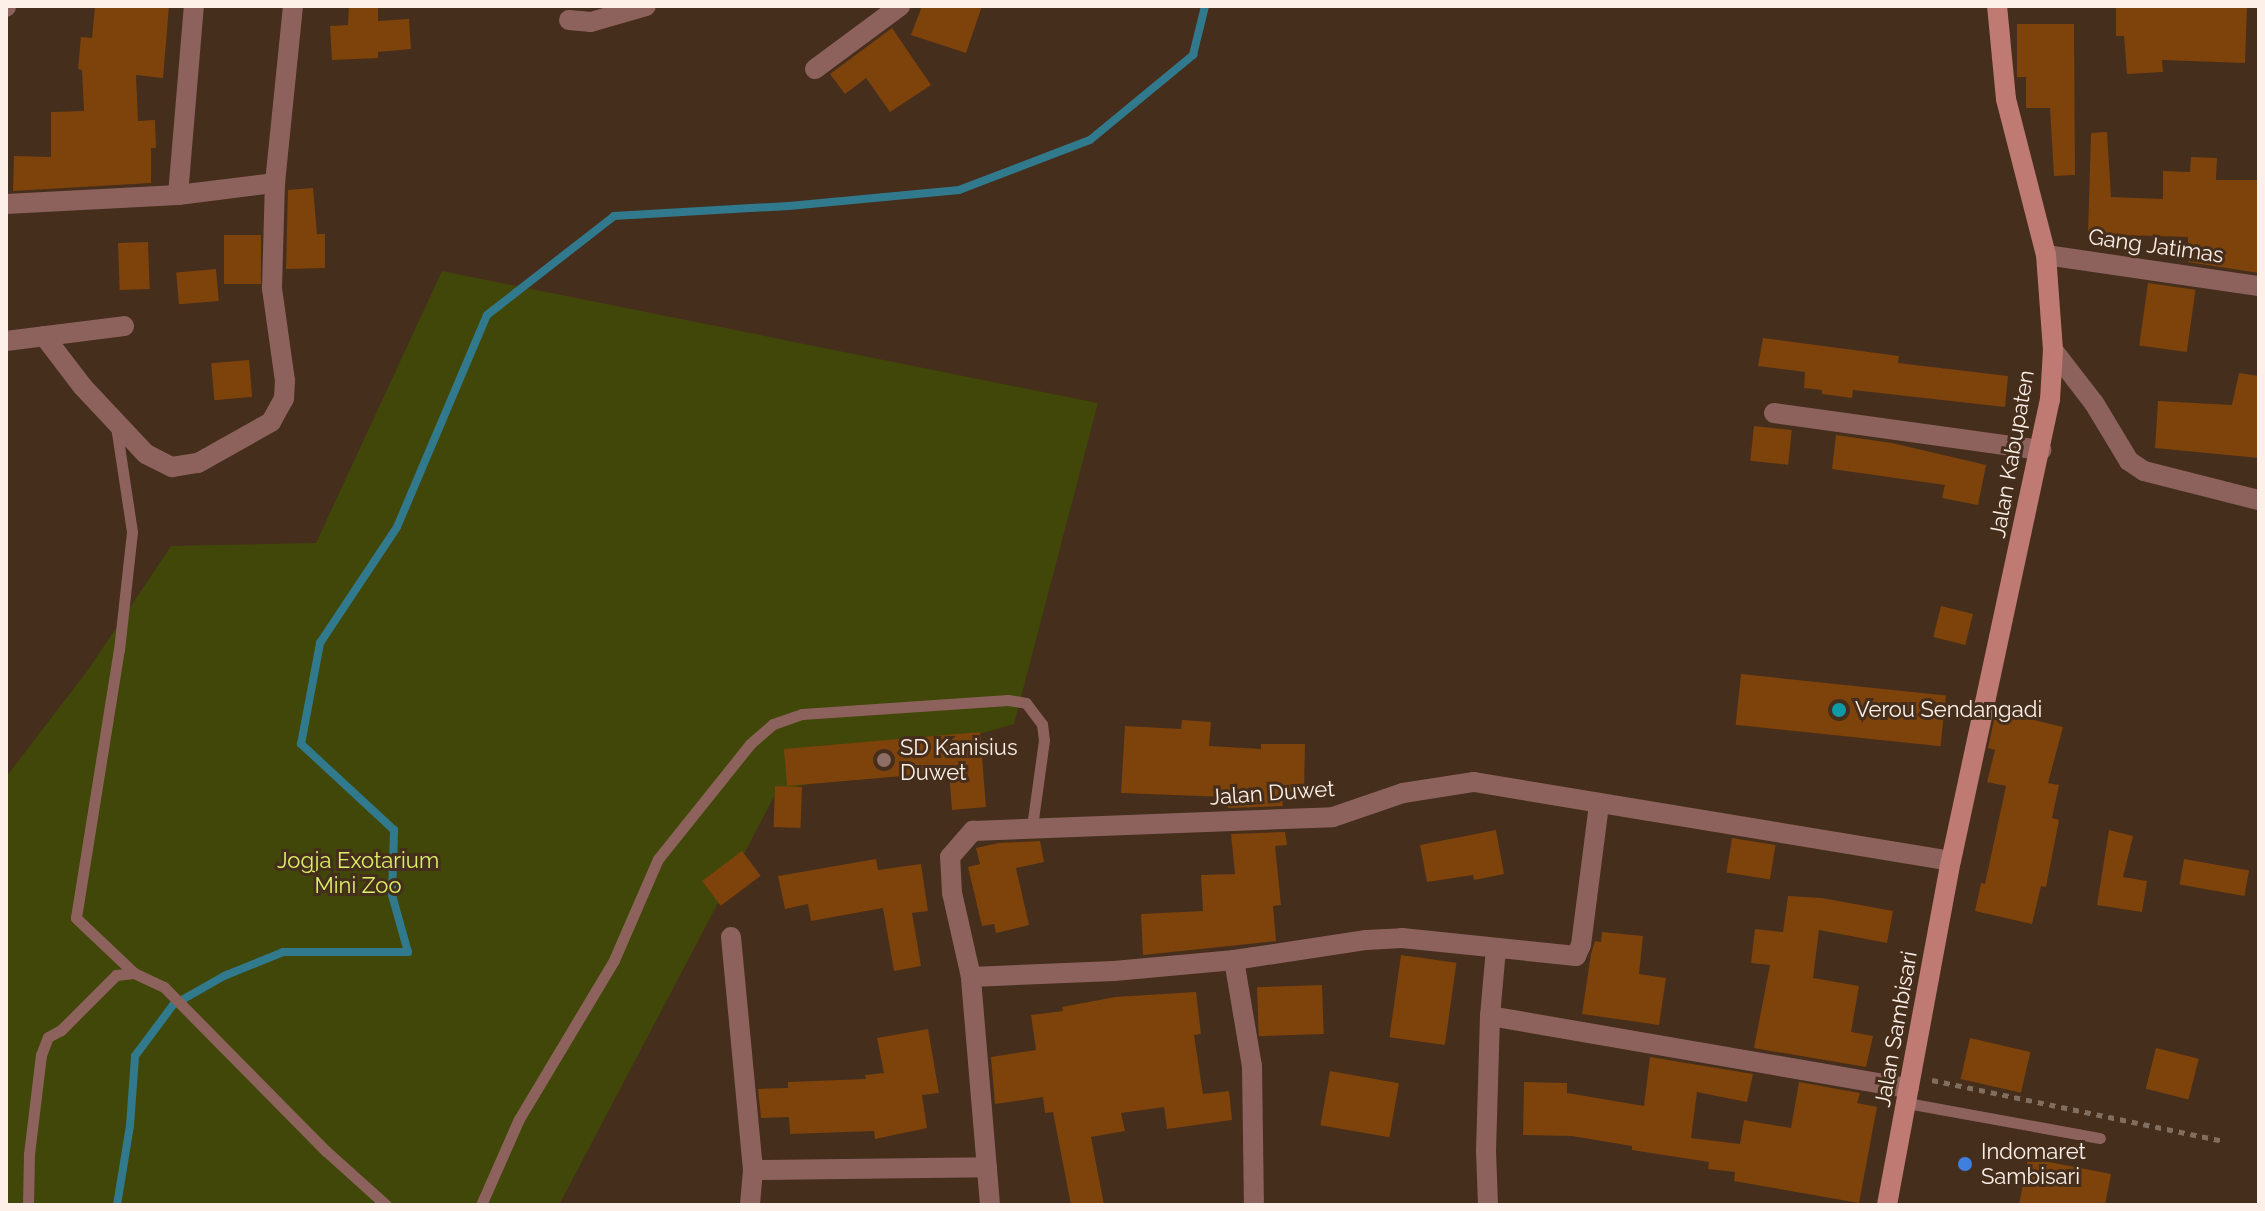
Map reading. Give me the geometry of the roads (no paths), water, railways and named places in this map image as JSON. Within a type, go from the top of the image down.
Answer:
[{"type":"main road","name":"Jalan Kabupaten","points":[[1951,861],[2041,450],[2053,350],[2046,255],[2006,99],[1997,6]]},
{"type":"main road","name":"Jalan Sambisari","points":[[1887,1205],[1951,861]]},
{"type":"street","points":[[178,195],[194,6]]},
{"type":"street","points":[[44,336],[83,387],[146,454],[181,469],[255,434],[280,410],[285,381],[272,288],[275,183],[293,6]]},
{"type":"street","points":[[569,20],[591,22],[646,6]]},
{"type":"street","points":[[815,69],[900,6]]},
{"type":"street","points":[[6,204],[178,195],[275,183]]},
{"type":"street","name":"Gang Jatimas","points":[[2046,255],[2259,286]]},
{"type":"street","points":[[6,341],[124,326]]},
{"type":"street","points":[[2053,350],[2094,403],[2129,461],[2144,471],[2259,500]]},
{"type":"street","points":[[1774,413],[2041,450]]},
{"type":"street","name":"Jalan Duwet","points":[[990,1205],[971,977],[952,893],[950,857],[973,831],[1333,817],[1403,793],[1474,782],[1951,861]]},
{"type":"street","points":[[971,977],[1114,971],[1234,960],[1366,940],[1449,941],[1568,957],[1579,952],[1599,805]]},
{"type":"street","points":[[731,937],[753,1170],[750,1205]]},
{"type":"street","points":[[1488,1205],[1486,1151],[1490,1016],[1496,949]]},
{"type":"street","points":[[1234,960],[1252,1066],[1254,1205]]},
{"type":"street","points":[[1490,1016],[1909,1089]]},
{"type":"street","points":[[753,1170],[987,1167]]},
{"type":"lane","points":[[114,418],[132,532],[119,649],[76,918],[134,973],[164,987],[198,1024],[386,1205]]},
{"type":"lane","points":[[481,1205],[519,1119],[614,960],[658,859],[750,744],[773,724],[802,714],[1008,700],[1026,703],[1042,724],[1044,740],[1032,827]]},
{"type":"lane","points":[[28,1205],[29,1154],[39,1069],[48,1037],[61,1030],[116,975],[134,973]]},
{"type":"lane","points":[[1909,1089],[2100,1138]]},
{"type":"waterway","points":[[117,1205],[130,1126],[135,1056],[173,1005],[224,976],[283,952],[408,952],[392,895],[394,830],[301,744],[320,643],[397,527],[487,315],[614,216],[789,206],[959,190],[1090,140],[1193,55],[1205,6]]},
{"type":"place","name":"Verou Sendangadi","points":[[1839,710]]},
{"type":"place","name":"SD Kanisius Duwet","points":[[884,760]]},
{"type":"place","name":"Indomaret Sambisari","points":[[1965,1164]]},
{"type":"park label","name":"Jogja Exotarium Mini Zoo","points":[[358,872]]}]
